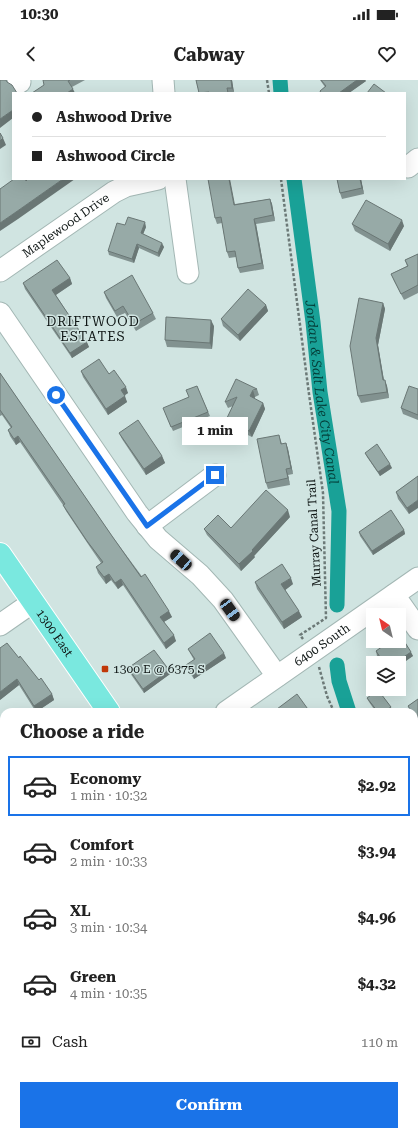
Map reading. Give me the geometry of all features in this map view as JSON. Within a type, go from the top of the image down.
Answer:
[{"type":"main road","name":"1300 East","points":[[0,554],[105,708]]},
{"type":"street","points":[[163,80],[164,92]]},
{"type":"street","name":"Maplewood Drive","points":[[0,271],[114,192],[126,186],[153,180]]},
{"type":"street","points":[[175,180],[188,273]]},
{"type":"street","points":[[0,313],[147,526],[158,539],[200,575],[223,600],[278,676]]},
{"type":"street","points":[[147,526],[215,475]]},
{"type":"street","name":"6400 South","points":[[233,708],[418,578]]},
{"type":"street","points":[[394,595],[418,629]]},
{"type":"street","points":[[0,625],[33,602]]},
{"type":"path","points":[[267,80],[269,92]]},
{"type":"path","name":"Murray Canal Trail","points":[[281,180],[309,394],[324,493],[326,618],[300,635]]},
{"type":"path","points":[[319,665],[327,696],[332,708]]},
{"type":"building","points":[[0,80],[6,80],[12,85],[16,92],[12,92],[12,111],[0,119]]},
{"type":"building","points":[[43,80],[70,80],[68,81],[73,89],[68,92],[34,92],[44,85]]},
{"type":"building","points":[[196,80],[231,80],[232,88],[227,88],[228,92],[199,92]]},
{"type":"building","points":[[321,80],[357,80],[340,92],[320,92],[326,86]]},
{"type":"building","points":[[374,84],[385,92],[368,92]]},
{"type":"building","points":[[0,133],[3,138],[0,141]]},
{"type":"building","points":[[13,180],[62,180],[0,223],[0,189]]},
{"type":"building","points":[[208,180],[229,180],[234,205],[270,199],[273,215],[254,219],[262,263],[238,268],[235,251],[227,252],[221,217],[215,218]]},
{"type":"building","points":[[337,180],[360,180],[362,188],[340,193]]},
{"type":"building","points":[[366,200],[402,220],[388,244],[352,224]]},
{"type":"building","points":[[128,217],[145,222],[141,233],[162,243],[158,253],[137,244],[132,259],[108,251],[117,223],[125,225]]},
{"type":"building","points":[[418,254],[418,285],[401,294],[391,274],[408,266],[405,260]]},
{"type":"building","points":[[57,260],[70,278],[52,290],[87,342],[70,353],[23,283]]},
{"type":"building","points":[[132,275],[153,313],[134,324],[123,306],[115,311],[104,292]]},
{"type":"building","points":[[248,289],[266,305],[238,335],[221,319]]},
{"type":"building","points":[[359,298],[383,303],[376,338],[383,380],[385,380],[387,392],[358,396],[350,346]]},
{"type":"building","points":[[166,317],[211,320],[210,343],[165,340]]},
{"type":"building","points":[[99,359],[109,374],[114,370],[126,387],[121,390],[125,396],[106,409],[81,371]]},
{"type":"building","points":[[0,373],[141,577],[145,574],[169,611],[160,617],[174,635],[164,643],[121,579],[115,583],[109,574],[104,577],[96,567],[103,562],[87,541],[63,505],[65,504],[18,436],[14,439],[8,430],[12,427],[0,410]]},
{"type":"building","points":[[236,379],[257,389],[253,390],[250,396],[263,403],[249,431],[226,420],[237,397],[225,402]]},
{"type":"building","points":[[197,386],[208,412],[171,427],[163,408],[189,397],[186,390]]},
{"type":"building","points":[[409,386],[418,389],[418,415],[401,408]]},
{"type":"building","points":[[138,420],[162,456],[144,469],[119,433]]},
{"type":"building","points":[[279,435],[281,444],[286,443],[291,468],[286,469],[288,478],[266,483],[257,439]]},
{"type":"building","points":[[377,444],[390,464],[378,472],[365,453]]},
{"type":"building","points":[[418,476],[418,500],[407,508],[396,492]]},
{"type":"building","points":[[266,490],[288,510],[252,550],[253,551],[239,564],[204,529],[218,515],[231,528]]},
{"type":"building","points":[[391,510],[404,530],[372,551],[359,532]]},
{"type":"building","points":[[282,564],[291,578],[281,584],[299,611],[282,622],[255,582]]},
{"type":"building","points":[[210,633],[224,653],[193,675],[186,665],[195,659],[188,649]]},
{"type":"building","points":[[7,643],[19,658],[20,656],[39,680],[41,678],[52,694],[34,706],[17,679],[0,692],[0,648]]},
{"type":"building","points":[[406,644],[411,652],[405,656],[379,656],[376,651],[380,648],[406,648]]},
{"type":"building","points":[[154,650],[169,670],[143,689],[128,668]]},
{"type":"building","points":[[297,694],[307,708],[278,708]]},
{"type":"building","points":[[370,696],[383,696],[391,707],[389,708],[375,708],[367,698]]},
{"type":"building","points":[[418,699],[418,708],[409,708],[408,706]]},
{"type":"waterway","name":"Jordan & Salt Lake City Canal","points":[[280,80],[281,92]]},
{"type":"waterway","name":"Jordan & Salt Lake City Canal","points":[[294,180],[313,322],[320,392],[339,511],[337,605]]},
{"type":"waterway","name":"Jordan & Salt Lake City Canal","points":[[337,665],[339,681],[348,708]]},
{"type":"place","name":"1300 E @ 6375 S","points":[[105,669]]},
{"type":"district","name":"DRIFTWOOD ESTATES","points":[[93,328]]},
{"type":"route","points":[[56,395],[147,526],[215,475]]}]
